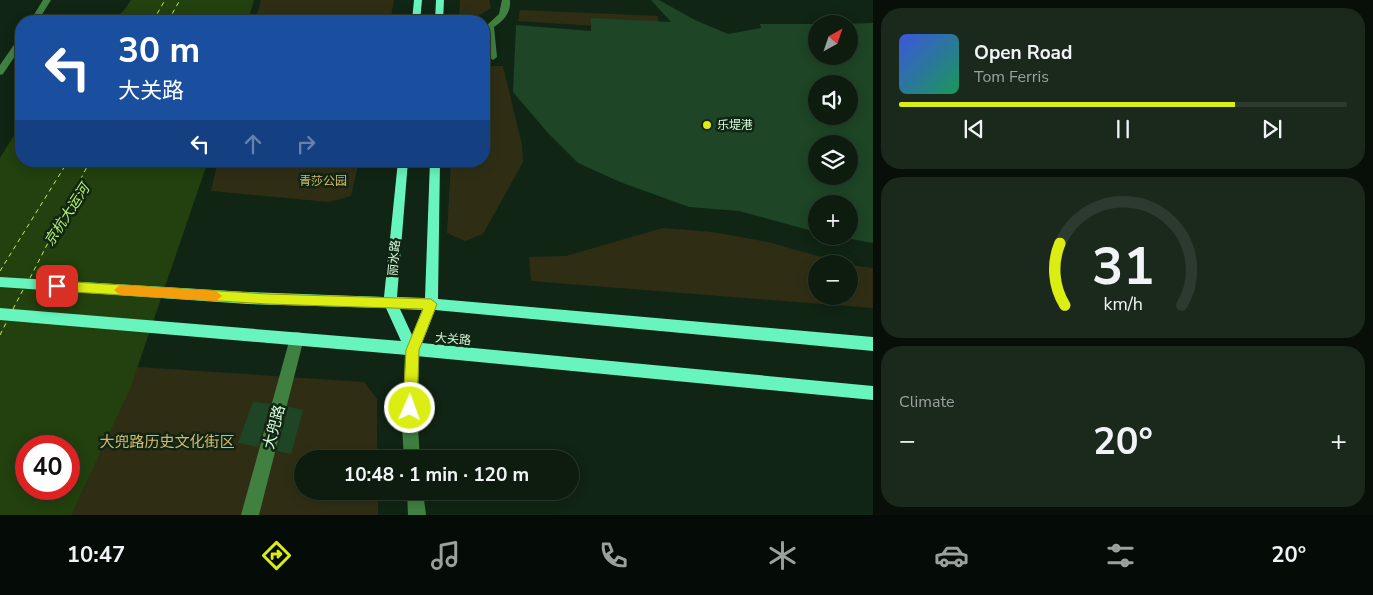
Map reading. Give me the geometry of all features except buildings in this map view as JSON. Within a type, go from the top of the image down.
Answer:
[{"type":"main road","points":[[417,15],[418,0]]},
{"type":"main road","points":[[439,15],[440,0]]},
{"type":"main road","name":"丽水路","points":[[402,167],[390,302],[412,350]]},
{"type":"main road","name":"丽水路","points":[[412,350],[431,304],[435,167]]},
{"type":"main road","points":[[0,282],[248,298],[431,304],[873,344]]},
{"type":"main road","name":"大关路","points":[[0,314],[297,338],[873,392]]},
{"type":"street","points":[[38,15],[47,0]]},
{"type":"street","points":[[493,57],[490,26],[502,19],[507,6],[506,0]]},
{"type":"street","points":[[0,72],[15,50]]},
{"type":"street","name":"大兜路","points":[[250,515],[297,338]]},
{"type":"street","name":"丽水路","points":[[411,450],[410,427],[412,350]]},
{"type":"street","points":[[416,500],[417,515]]},
{"type":"green space","points":[[261,0],[394,0],[391,15],[257,15]]},
{"type":"green space","points":[[460,0],[489,0],[491,8],[480,15],[459,15]]},
{"type":"green space","points":[[520,10],[658,16],[660,30],[518,21]]},
{"type":"green space","points":[[490,66],[503,66],[522,145],[523,162],[483,234],[465,241],[447,233],[451,167],[490,167]]},
{"type":"green space","name":"青莎公园","points":[[217,167],[358,167],[351,196],[329,202],[211,191]]},
{"type":"green space","points":[[663,228],[712,232],[768,242],[814,255],[808,255],[808,303],[531,281],[529,257],[566,256]]},
{"type":"green space","points":[[858,266],[873,268],[873,308],[835,305],[858,305]]},
{"type":"green space","name":"大兜路历史文化街区","points":[[123,366],[364,382],[377,399],[377,450],[294,450],[294,500],[378,500],[378,515],[51,515],[61,500],[80,500],[80,464]]},
{"type":"water","points":[[131,0],[254,0],[250,15],[119,15]]},
{"type":"water","name":"京杭大运河","points":[[15,134],[15,167],[206,167],[130,389],[80,496],[80,435],[15,435],[15,500],[78,500],[71,515],[0,515],[0,158]]},
{"type":"ferry route","points":[[156,15],[165,0]]},
{"type":"ferry route","points":[[171,15],[180,0]]},
{"type":"ferry route","points":[[0,271],[64,167]]},
{"type":"ferry route","points":[[30,278],[87,167]]},
{"type":"ferry route","points":[[13,309],[24,288]]},
{"type":"ferry route","points":[[0,335],[8,319]]},
{"type":"slow traffic","points":[[120,290],[216,296]]},
{"type":"place","name":"乐堤港","points":[[707,125]]},
{"type":"route","points":[[57,286],[268,299],[431,304],[412,350],[410,408]]}]
